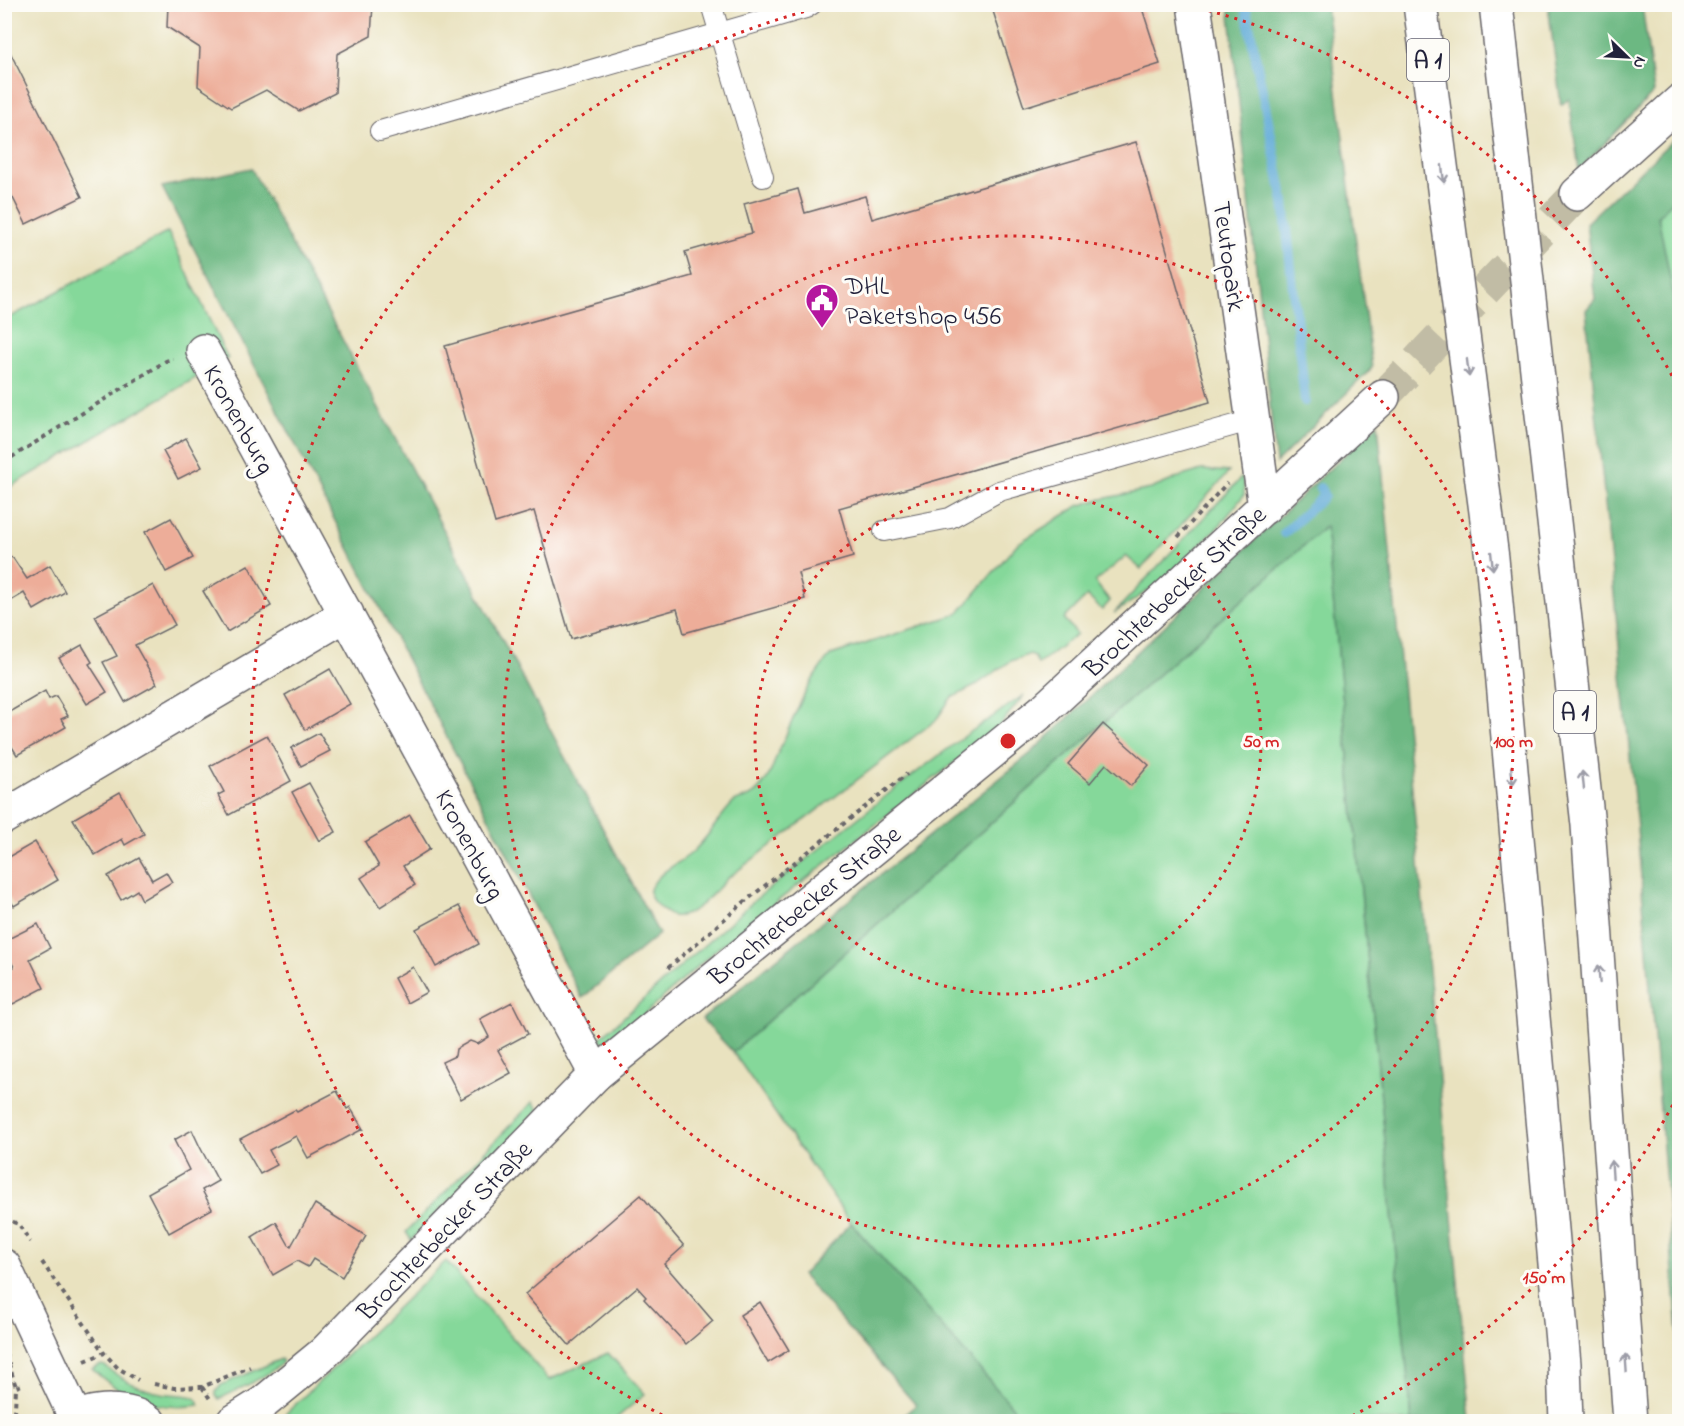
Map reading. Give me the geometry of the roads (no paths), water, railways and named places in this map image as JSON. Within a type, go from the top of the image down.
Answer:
[{"type":"main road","name":"Teutopark","points":[[1194,4],[1265,507]]},
{"type":"main road","name":"A 1","points":[[1420,4],[1492,558],[1564,1364],[1566,1422]]},
{"type":"main road","name":"A 1","points":[[1496,4],[1588,825],[1630,1422]]},
{"type":"main road","points":[[1577,194],[1680,101]]},
{"type":"main road","name":"Kronenburg","points":[[203,351],[596,1074]]},
{"type":"main road","name":"Brochterbecker Straße","points":[[233,1422],[263,1403],[324,1353],[596,1074],[1046,708],[1383,397]]},
{"type":"main road","points":[[4,817],[346,614]]},
{"type":"main road","points":[[4,1266],[74,1420],[96,1413],[121,1412],[149,1422]]},
{"type":"lane","points":[[711,4],[763,177]]},
{"type":"lane","points":[[380,131],[806,8],[812,4]]},
{"type":"lane","points":[[884,531],[950,518],[999,491],[1255,434]]},
{"type":"waterway","points":[[1245,4],[1284,202],[1305,401]]},
{"type":"waterway","points":[[1284,533],[1324,496],[1320,488]]},
{"type":"tunnel","points":[[1383,397],[1577,194]]},
{"type":"place","name":"DHL Paketshop 456","points":[[822,329]]}]
